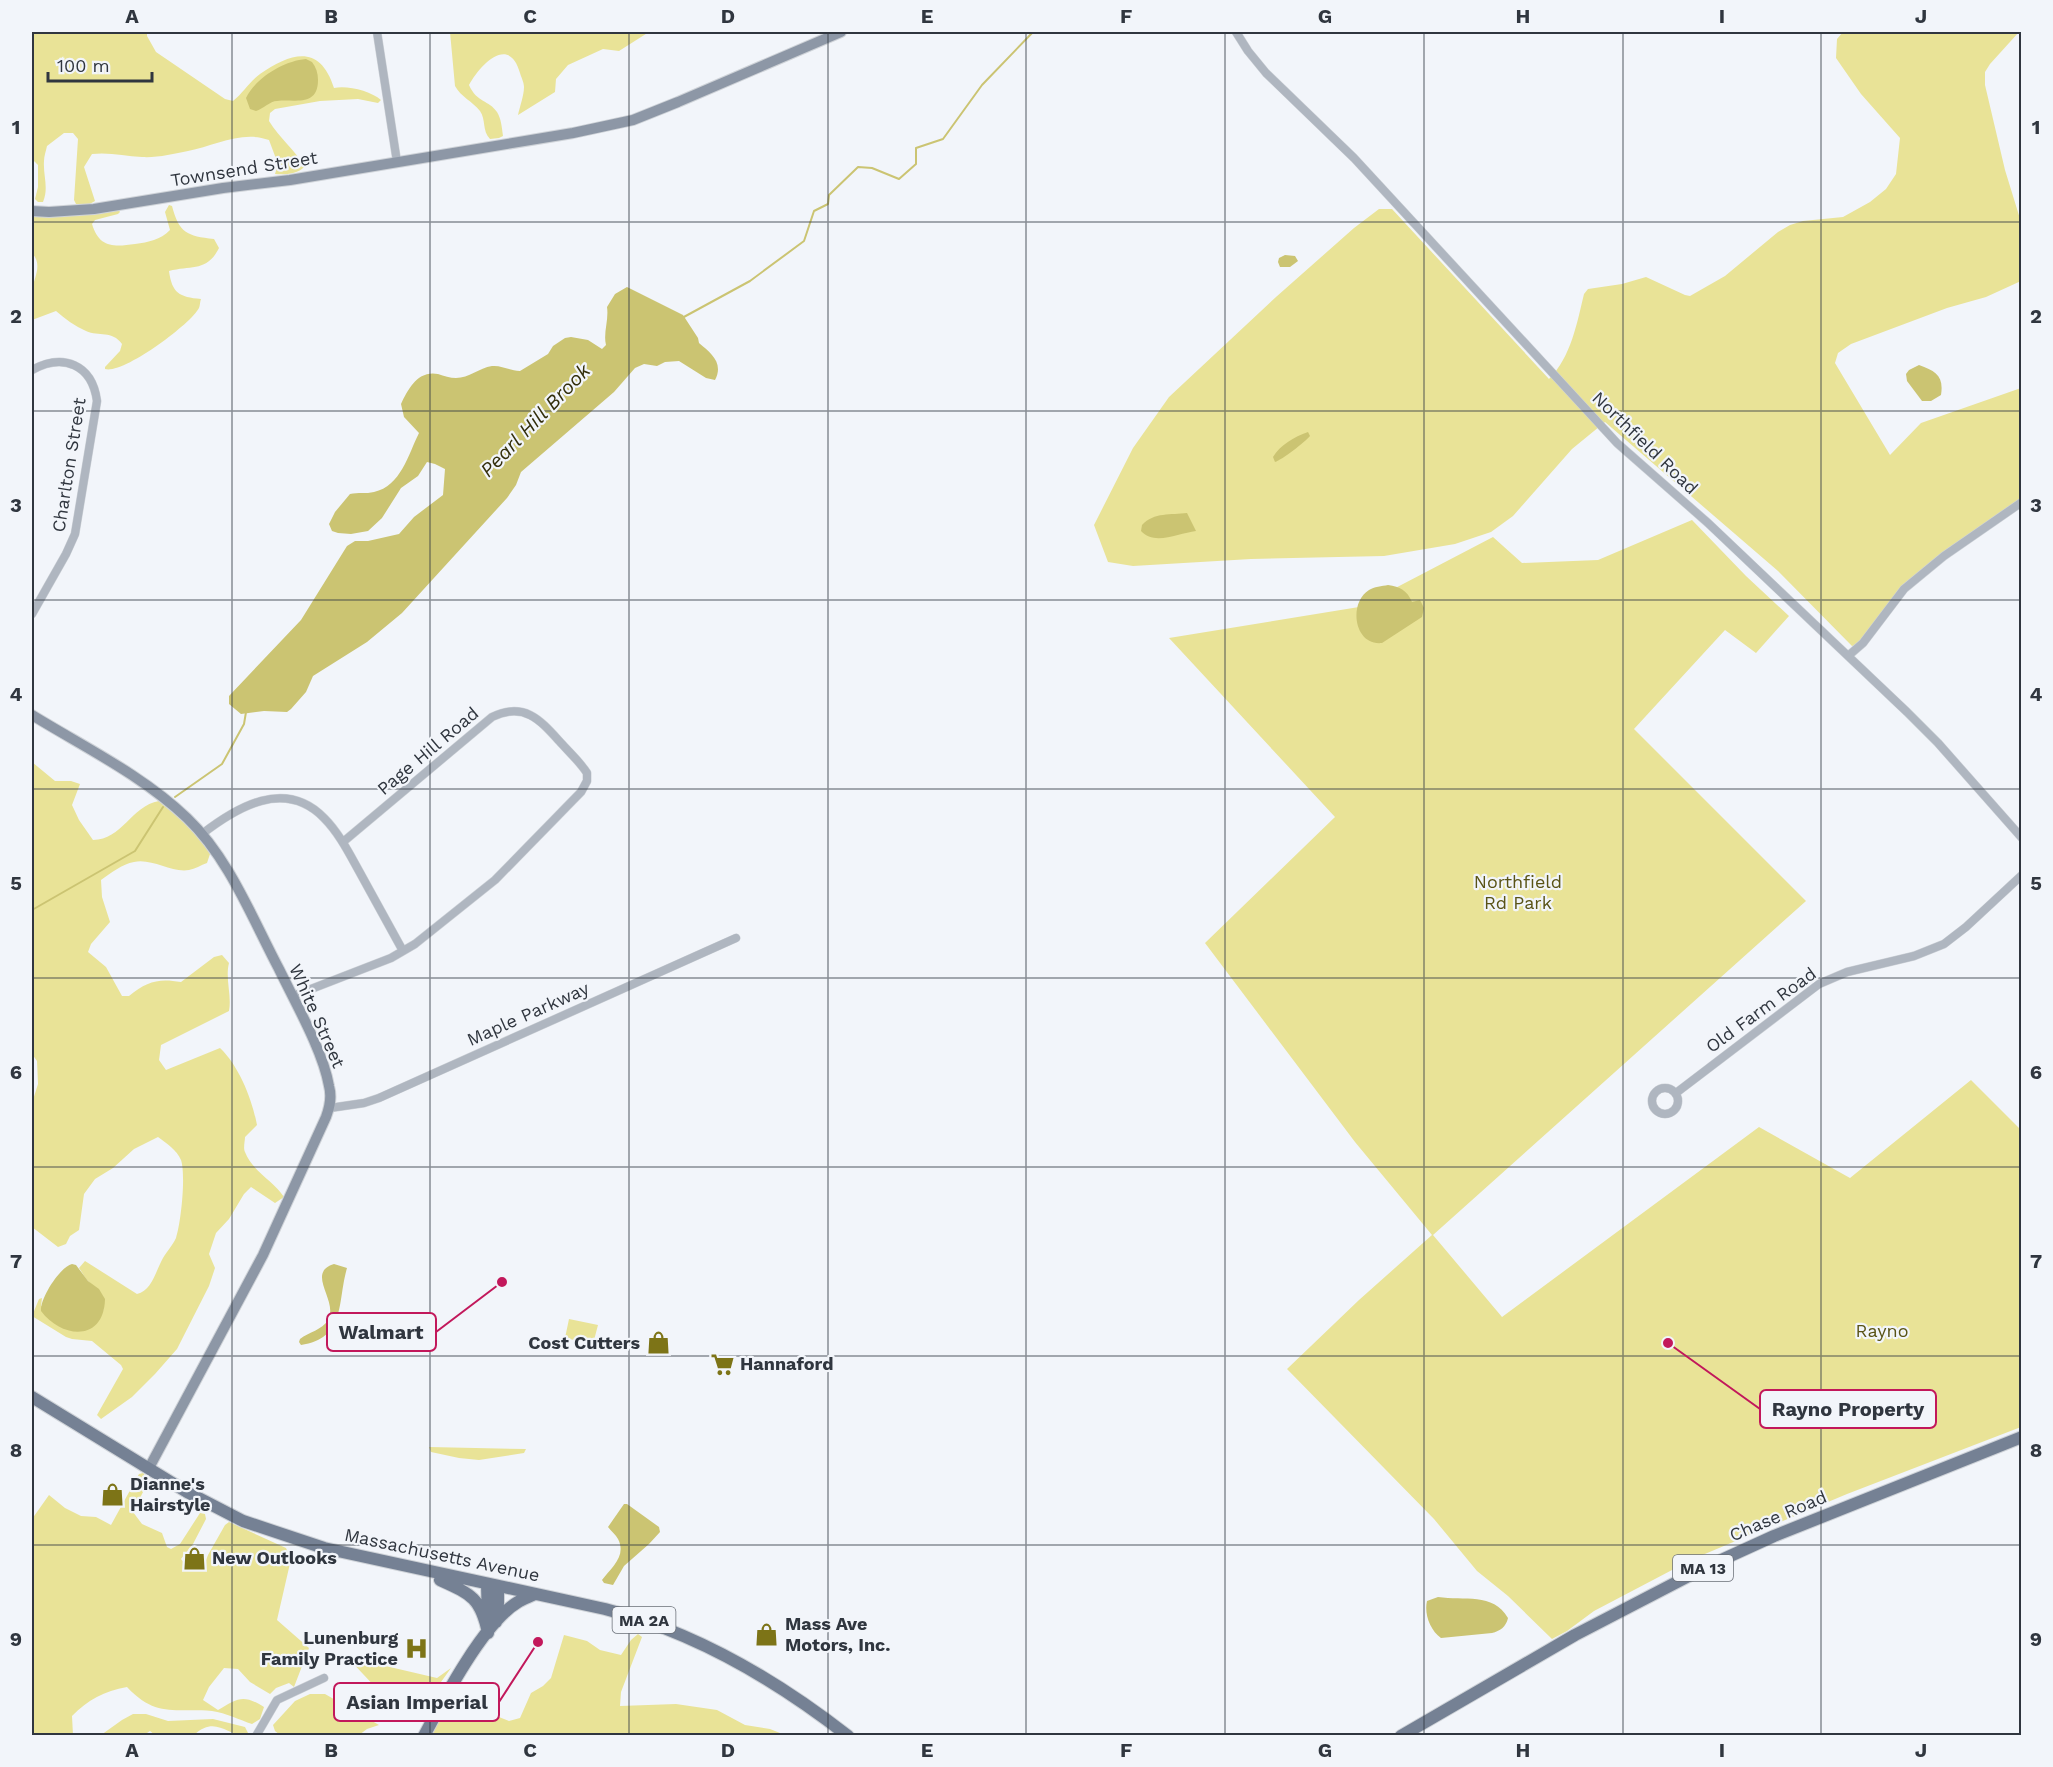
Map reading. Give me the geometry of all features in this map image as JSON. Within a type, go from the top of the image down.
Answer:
[{"type":"main road","name":"Massachusetts Avenue","points":[[32,1397],[187,1492],[243,1521],[307,1543],[627,1614],[694,1640],[754,1671],[847,1734]]},
{"type":"main road","name":"Chase Road","points":[[1401,1736],[1575,1635],[1706,1567],[1774,1536],[2022,1437]]},
{"type":"main road","points":[[416,1569],[460,1589],[474,1599],[492,1628]]},
{"type":"main road","points":[[492,1628],[489,1602],[493,1585]]},
{"type":"main road","points":[[424,1736],[444,1699],[492,1628],[518,1602],[534,1594]]},
{"type":"street","points":[[377,32],[397,162]]},
{"type":"street","name":"Townsend Street","points":[[32,211],[94,209],[573,134],[633,120],[841,32]]},
{"type":"street","name":"Northfield Road","points":[[1236,32],[1266,73],[1354,158],[1617,443],[1708,523],[1938,743],[2022,838]]},
{"type":"street","name":"Charlton Street","points":[[32,370],[53,362],[71,364],[80,368],[93,382],[97,400],[75,534],[32,614]]},
{"type":"street","points":[[1848,656],[1863,643],[1904,589],[1944,556],[2022,502]]},
{"type":"street","name":"Page Hill Road","points":[[343,842],[492,717],[503,712],[525,712],[539,720],[582,766],[587,777],[581,792],[478,896],[403,951]]},
{"type":"street","name":"White Street","points":[[32,715],[140,780],[176,807],[202,834],[225,867],[292,996],[328,1078],[330,1108],[263,1255],[149,1468]]},
{"type":"street","points":[[202,834],[245,806],[265,799],[286,798],[308,805],[318,812],[343,842],[403,951],[391,958],[292,996]]},
{"type":"street","name":"Old Farm Road","points":[[1676,1093],[1819,984],[1847,972],[1914,957],[1944,944],[1966,927],[2022,875]]},
{"type":"street","name":"Maple Parkway","points":[[330,1108],[364,1103],[387,1095],[735,938]]},
{"type":"street","points":[[256,1736],[278,1700],[324,1678]]},
{"type":"green space","points":[[32,32],[147,32],[156,52],[225,99],[233,101],[256,77],[272,66],[294,57],[304,56],[313,58],[321,64],[334,88],[345,87],[359,90],[381,100],[378,103],[358,99],[320,101],[275,109],[270,113],[269,121],[304,167],[291,174],[275,174],[278,164],[269,140],[259,137],[238,138],[159,156],[92,154],[84,167],[95,201],[88,205],[76,204],[74,200],[78,139],[73,133],[64,133],[47,146],[44,161],[46,192],[43,202],[38,202],[35,199],[38,187],[38,165],[32,159]]},
{"type":"green space","points":[[450,32],[649,32],[619,51],[603,49],[568,65],[556,79],[555,92],[518,115],[524,87],[520,73],[515,61],[509,56],[502,54],[494,57],[480,69],[469,85],[479,98],[494,108],[499,117],[503,136],[490,139],[480,111],[455,86]]},
{"type":"green space","points":[[1843,32],[2019,32],[1990,64],[1985,72],[1985,85],[2005,170],[2021,222],[2021,281],[1986,297],[1947,308],[1851,344],[1838,353],[1835,363],[1890,455],[1921,423],[2021,388],[2021,502],[1904,589],[1863,643],[1852,646],[1778,571],[1605,422],[1572,449],[1513,516],[1491,532],[1455,544],[1384,556],[1251,559],[1133,566],[1108,562],[1094,525],[1133,448],[1169,397],[1276,297],[1379,209],[1392,209],[1549,379],[1563,361],[1568,350],[1584,294],[1588,289],[1622,284],[1646,277],[1690,296],[1725,276],[1778,232],[1790,225],[1803,221],[1843,217],[1870,202],[1886,189],[1896,174],[1900,138],[1861,94],[1836,58],[1837,39]]},
{"type":"green space","points":[[169,205],[172,206],[181,228],[197,236],[214,239],[219,248],[214,256],[204,264],[169,271],[172,284],[178,292],[187,297],[201,299],[199,308],[183,326],[140,357],[114,369],[105,369],[120,351],[122,344],[114,337],[86,331],[56,311],[32,320],[31,293],[37,262],[32,253],[32,216],[79,214],[118,209],[120,212],[118,214],[95,220],[92,224],[103,242],[127,245],[154,240],[170,230],[165,212]]},
{"type":"green space","points":[[1692,520],[1746,576],[1789,616],[1756,653],[1725,630],[1634,729],[1806,901],[1433,1235],[1502,1317],[1759,1127],[1850,1178],[1971,1080],[2021,1130],[2021,1427],[1847,1494],[1693,1559],[1594,1611],[1552,1639],[1508,1596],[1477,1571],[1434,1519],[1287,1369],[1359,1300],[1432,1235],[1355,1142],[1205,943],[1335,817],[1169,638],[1359,607],[1493,537],[1522,563],[1598,560]]},
{"type":"green space","points":[[32,762],[55,781],[71,781],[80,784],[72,805],[93,840],[112,835],[141,809],[159,801],[195,831],[210,854],[207,863],[191,869],[175,869],[141,861],[121,867],[101,880],[102,897],[110,922],[91,944],[88,952],[106,967],[122,996],[129,996],[154,982],[166,980],[181,982],[214,957],[222,955],[229,963],[229,1011],[161,1045],[159,1060],[166,1070],[220,1048],[227,1055],[244,1084],[257,1125],[245,1137],[245,1152],[253,1165],[284,1197],[275,1203],[251,1187],[244,1194],[229,1219],[216,1233],[209,1254],[215,1268],[209,1286],[177,1349],[132,1397],[101,1419],[97,1415],[123,1369],[121,1365],[92,1341],[66,1337],[32,1316],[39,1299],[42,1298],[41,1306],[103,1311],[103,1297],[79,1268],[85,1261],[137,1294],[146,1289],[176,1238],[180,1222],[183,1176],[181,1160],[177,1153],[158,1137],[134,1149],[113,1168],[95,1179],[84,1194],[79,1230],[70,1236],[66,1244],[58,1247],[32,1227],[32,1103],[38,1084],[37,1061],[32,1054]]},
{"type":"green space","points":[[569,1319],[598,1325],[593,1344],[565,1338]]},
{"type":"green space","points":[[429,1447],[526,1449],[524,1453],[479,1460],[431,1452]]},
{"type":"green space","points":[[143,1473],[149,1480],[133,1512],[142,1524],[162,1533],[167,1547],[171,1549],[180,1544],[200,1513],[205,1514],[206,1519],[193,1544],[181,1559],[193,1569],[205,1563],[225,1525],[229,1522],[286,1548],[291,1559],[277,1620],[309,1648],[294,1687],[289,1683],[276,1688],[270,1694],[250,1682],[238,1669],[224,1668],[209,1687],[203,1700],[218,1710],[236,1700],[251,1700],[264,1707],[260,1719],[252,1724],[212,1711],[166,1710],[147,1703],[127,1687],[104,1694],[78,1710],[72,1716],[73,1735],[32,1735],[32,1519],[49,1495],[65,1508],[81,1516],[96,1517],[111,1525],[139,1474]]},
{"type":"green space","points":[[638,1634],[642,1637],[621,1692],[620,1706],[676,1704],[717,1710],[745,1725],[780,1733],[778,1736],[428,1736],[455,1690],[479,1709],[509,1721],[520,1718],[531,1693],[551,1678],[564,1635],[587,1641],[600,1650],[621,1655]]},
{"type":"green space","points":[[347,1657],[437,1678],[451,1668],[431,1696],[418,1703],[379,1691]]},
{"type":"green space","points":[[310,1694],[325,1694],[379,1725],[359,1735],[280,1735],[275,1731],[273,1725],[295,1701]]},
{"type":"green space","points":[[133,1714],[146,1714],[168,1721],[213,1719],[245,1727],[249,1735],[209,1727],[194,1735],[155,1735],[150,1731],[144,1735],[101,1735]]},
{"type":"water","points":[[306,59],[316,68],[318,80],[317,89],[310,98],[274,101],[256,111],[250,109],[246,98],[263,77],[288,63]]},
{"type":"water","points":[[1285,255],[1295,256],[1298,261],[1290,267],[1280,267],[1279,258]]},
{"type":"water","points":[[627,287],[683,315],[699,343],[717,363],[715,380],[706,378],[679,361],[665,362],[657,366],[644,364],[635,368],[614,392],[521,472],[507,498],[402,613],[367,642],[313,676],[306,692],[291,709],[287,712],[264,711],[241,714],[229,704],[229,696],[301,620],[347,546],[355,541],[368,541],[399,534],[414,517],[443,495],[445,469],[427,462],[418,476],[401,488],[382,518],[368,531],[351,534],[338,533],[332,531],[329,524],[335,512],[350,494],[371,493],[383,489],[391,483],[402,468],[419,433],[404,417],[401,404],[415,382],[431,374],[461,378],[492,366],[520,371],[548,354],[553,346],[565,338],[588,340],[602,349],[606,345],[607,307],[615,294]]},
{"type":"water","points":[[1919,365],[1934,372],[1940,379],[1941,395],[1931,401],[1922,401],[1907,381],[1906,374],[1909,370]]},
{"type":"water","points":[[1308,432],[1310,436],[1307,439],[1275,462],[1273,457],[1283,445]]},
{"type":"water","points":[[1187,513],[1196,531],[1153,538],[1141,531],[1142,525],[1152,518]]},
{"type":"water","points":[[1388,585],[1403,590],[1412,602],[1420,600],[1424,608],[1422,617],[1382,643],[1373,642],[1365,638],[1360,631],[1357,623],[1358,604],[1369,590]]},
{"type":"water","points":[[334,1264],[347,1268],[340,1306],[333,1327],[326,1335],[301,1345],[300,1339],[328,1320],[330,1304],[322,1281],[322,1274],[326,1268]]},
{"type":"water","points":[[76,1265],[88,1281],[99,1289],[105,1299],[103,1313],[98,1323],[80,1332],[60,1327],[41,1311],[52,1284],[67,1266]]},
{"type":"water","points":[[624,1504],[659,1527],[660,1532],[624,1566],[613,1585],[604,1583],[602,1580],[617,1561],[621,1551],[617,1538],[608,1527]]},
{"type":"water","points":[[1438,1597],[1477,1599],[1494,1604],[1508,1618],[1506,1624],[1492,1633],[1441,1638],[1431,1626],[1426,1611],[1427,1601]]},
{"type":"waterway","name":"Pearl Hill Brook","points":[[682,318],[750,281],[804,241],[814,211],[828,204],[829,195],[858,167],[872,168],[899,179],[916,164],[916,148],[943,139],[982,85],[1033,32]]},
{"type":"waterway","name":"Pearl Hill Brook","points":[[175,797],[222,764],[244,724],[246,712]]},
{"type":"waterway","name":"Pearl Hill Brook","points":[[32,910],[135,851],[163,807]]},
{"type":"place","name":"Walmart","points":[[502,1282]]},
{"type":"place","name":"Cost Cutters","points":[[658,1343]]},
{"type":"place","name":"Rayno Property","points":[[1668,1343]]},
{"type":"place","name":"Hannaford","points":[[722,1364]]},
{"type":"place","name":"Dianne's Hairstyle","points":[[112,1494]]},
{"type":"place","name":"New Outlooks","points":[[194,1558]]},
{"type":"place","name":"Mass Ave Motors, Inc.","points":[[767,1634]]},
{"type":"place","name":"Asian Imperial","points":[[538,1642]]},
{"type":"place","name":"Lunenburg Family Practice","points":[[416,1648]]},
{"type":"park label","name":"Northfield Rd Park","points":[[1518,892]]},
{"type":"park label","name":"Rayno","points":[[1882,1331]]}]
